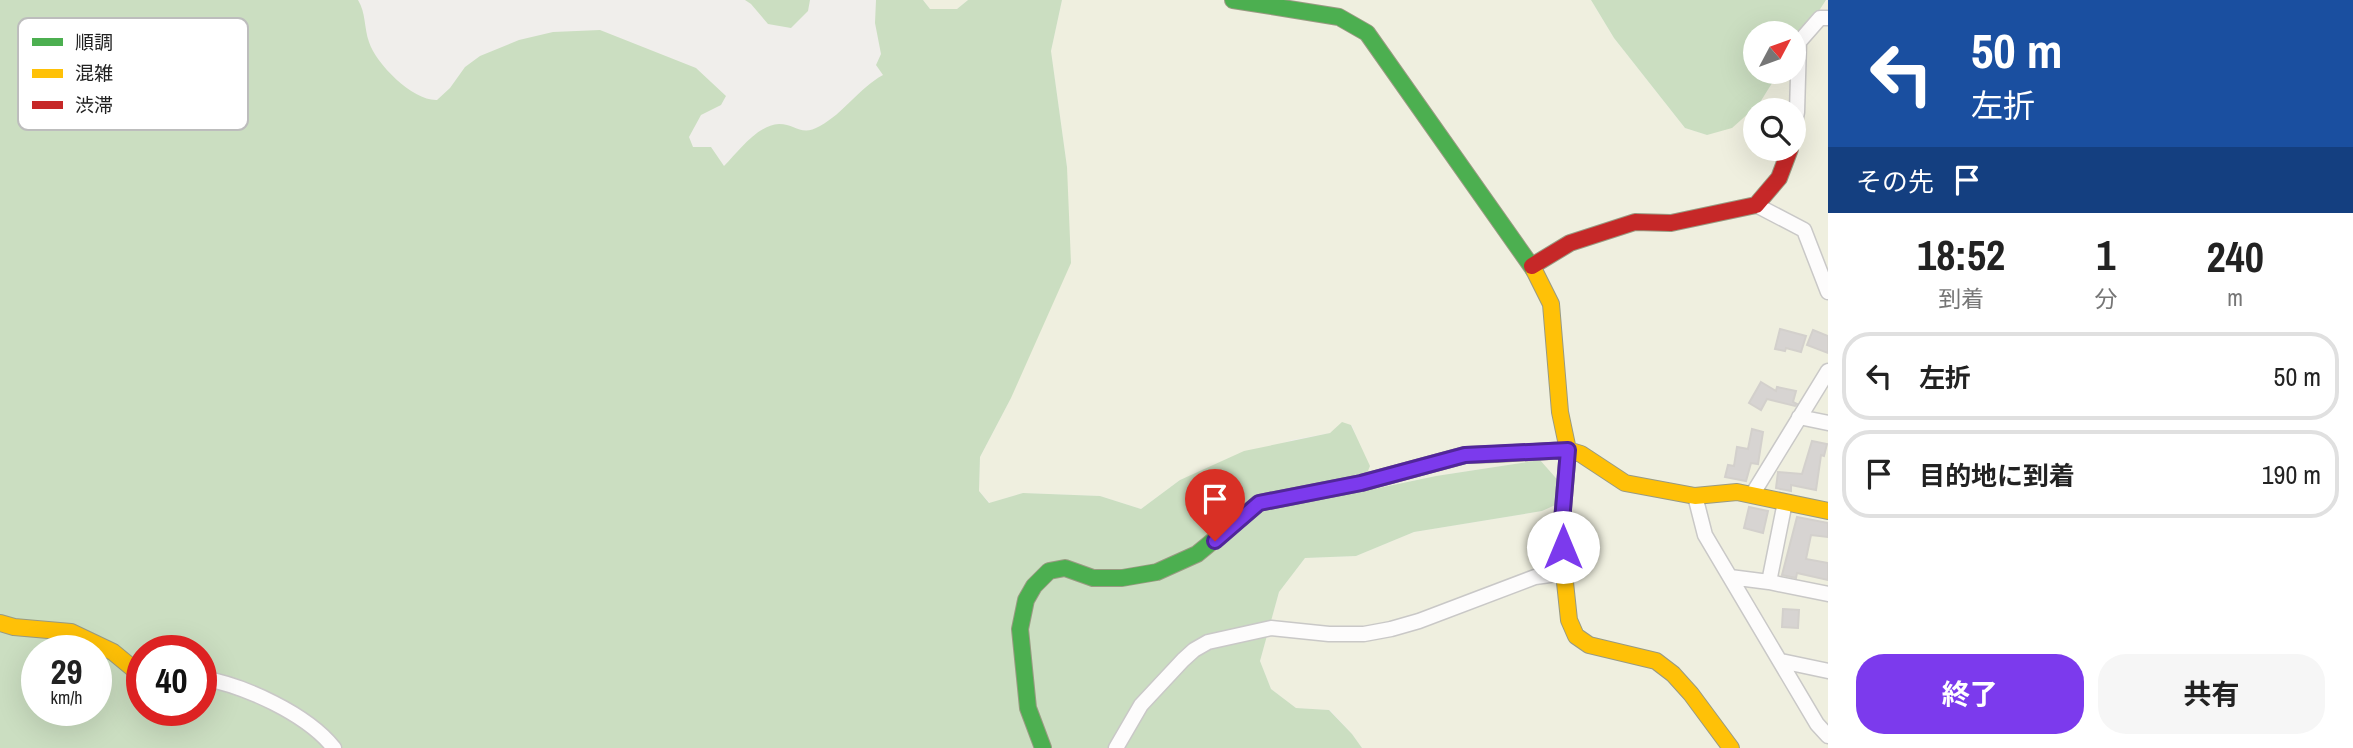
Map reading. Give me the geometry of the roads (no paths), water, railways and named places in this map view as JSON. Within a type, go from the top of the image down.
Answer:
[{"type":"street","points":[[1233,0],[1339,16],[1367,33],[1532,266],[1551,304],[1560,412],[1568,450],[1562,521],[1569,620],[1576,636],[1589,645],[1656,661],[1691,694],[1731,748]]},
{"type":"street","points":[[1798,98],[1800,42],[1820,18],[1828,18]]},
{"type":"street","points":[[1532,266],[1570,243],[1635,222],[1671,223],[1756,205],[1779,178],[1787,161]]},
{"type":"street","points":[[1756,205],[1804,230],[1828,292]]},
{"type":"street","points":[[1752,495],[1828,371]]},
{"type":"street","points":[[1799,416],[1828,423]]},
{"type":"street","points":[[1043,748],[1028,708],[1020,629],[1026,600],[1034,586],[1049,571],[1065,568],[1093,578],[1122,578],[1157,572],[1197,555],[1259,503],[1361,483],[1465,455],[1568,450],[1581,454],[1625,482],[1695,496],[1737,492],[1828,511]]},
{"type":"street","points":[[1695,496],[1705,534],[1817,724],[1828,736]]},
{"type":"street","points":[[1769,582],[1785,502]]},
{"type":"street","points":[[1116,748],[1141,705],[1183,660],[1208,642],[1271,628],[1328,634],[1364,634],[1391,629],[1535,577],[1564,573]]},
{"type":"street","points":[[1730,577],[1828,594]]},
{"type":"street","points":[[0,623],[14,627],[71,632],[113,652],[126,664]]},
{"type":"street","points":[[1781,661],[1828,671]]},
{"type":"street","points":[[217,682],[237,687],[293,714],[314,726],[334,748]]}]
